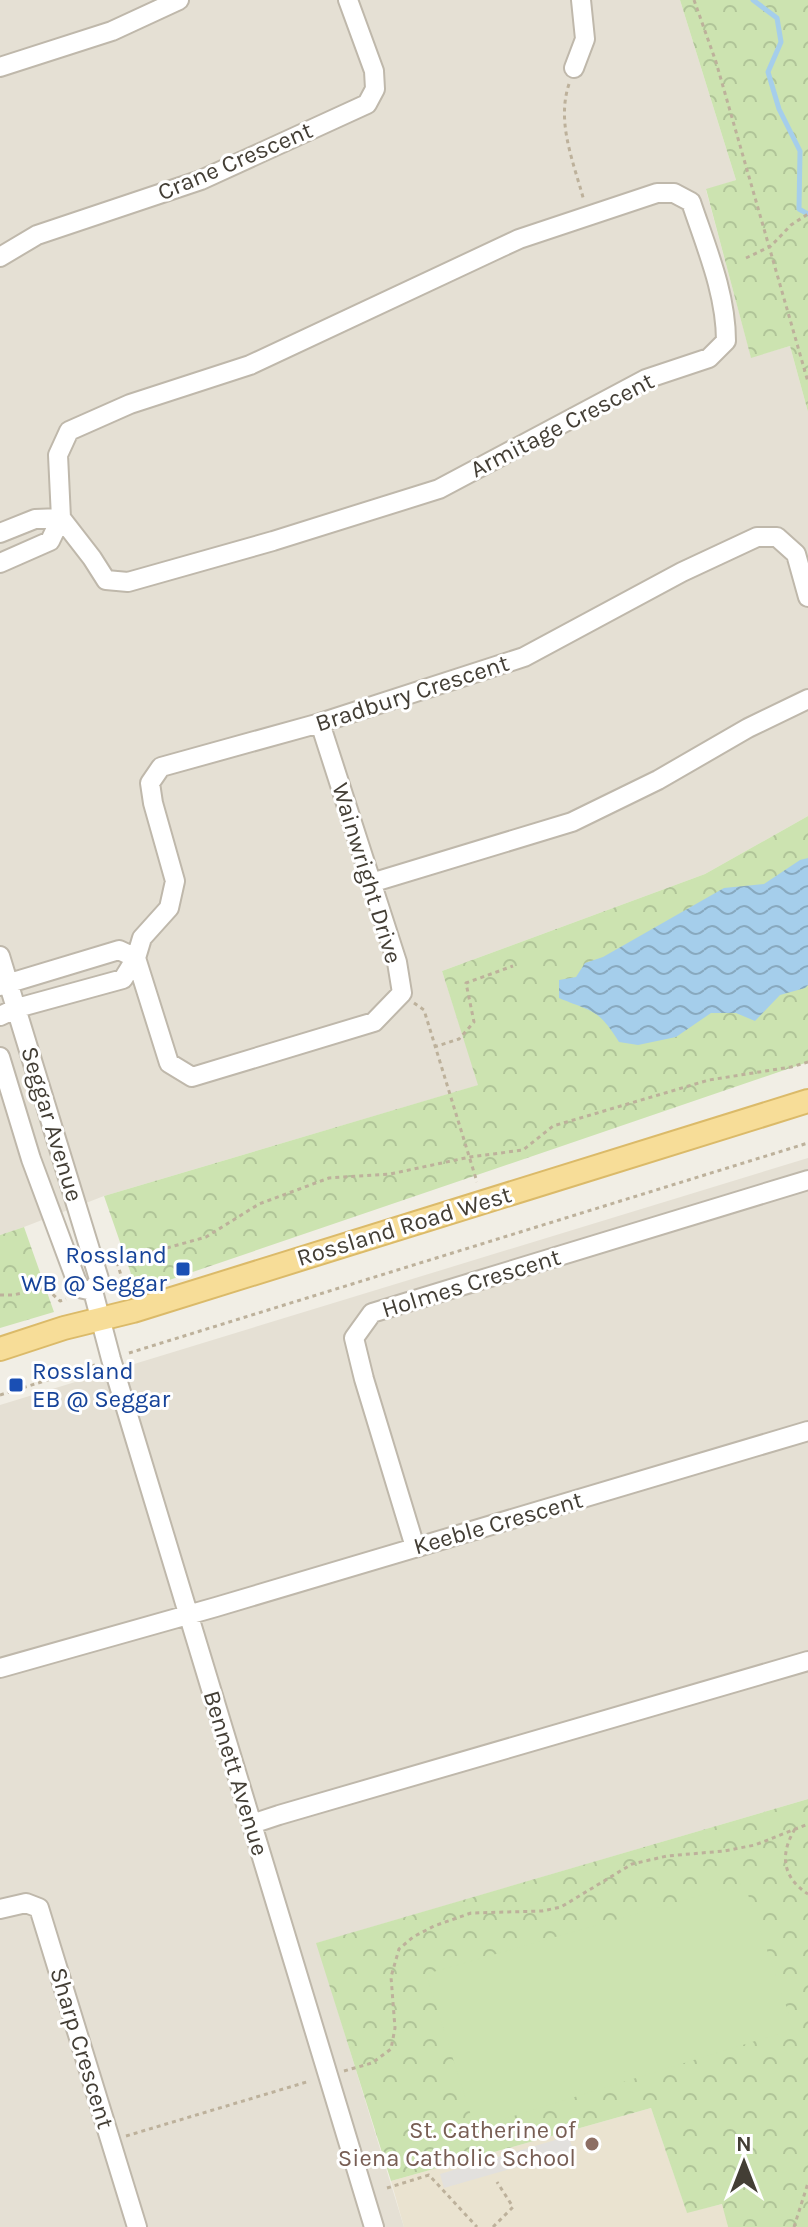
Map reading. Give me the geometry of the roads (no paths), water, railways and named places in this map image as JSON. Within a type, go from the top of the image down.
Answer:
[{"type":"main road","name":"Rossland Road West","points":[[0,1349],[147,1307],[808,1101]]},
{"type":"street","points":[[0,67],[112,31],[179,0]]},
{"type":"street","name":"Crane Crescent","points":[[0,257],[37,235],[201,180],[367,104],[375,89],[374,71],[348,0]]},
{"type":"street","points":[[574,68],[585,39],[581,0]]},
{"type":"street","name":"Armitage Crescent","points":[[657,193],[674,193],[691,202],[721,293],[726,318],[726,341],[709,358],[646,379],[439,489],[128,582],[106,580],[61,518],[58,455],[69,431],[130,404],[250,365],[519,239],[657,193]]},
{"type":"street","points":[[0,533],[35,519],[61,518],[50,541],[0,563]]},
{"type":"street","name":"Bradbury Crescent","points":[[8,1012],[123,979],[136,958],[142,938],[169,908],[175,881],[150,783],[161,767],[320,723],[524,657],[682,572],[757,537],[777,537],[796,554],[808,597]]},
{"type":"street","points":[[371,883],[572,822],[658,780],[748,728],[808,699]]},
{"type":"street","name":"Wainwright Drive","points":[[136,958],[169,1063],[192,1077],[374,1022],[402,993],[397,962],[320,723]]},
{"type":"street","points":[[4,984],[119,950],[136,958]]},
{"type":"street","name":"Seggar Avenue","points":[[0,956],[8,1012],[99,1279],[93,1291],[100,1319]]},
{"type":"street","name":"Seggar Avenue","points":[[0,1057],[31,1159],[79,1288],[93,1291]]},
{"type":"street","name":"Holmes Crescent","points":[[415,1547],[354,1338],[372,1313],[808,1180]]},
{"type":"street","name":"Bennett Avenue","points":[[100,1319],[374,2227]]},
{"type":"street","name":"Keeble Crescent","points":[[0,1668],[808,1431]]},
{"type":"street","points":[[252,1824],[808,1661]]},
{"type":"street","name":"Sharp Crescent","points":[[0,1909],[26,1903],[39,1908],[137,2227]]},
{"type":"water","points":[[808,858],[808,985],[780,995],[755,1021],[736,1013],[711,1013],[676,1037],[638,1045],[619,1042],[599,1017],[559,998],[559,980],[576,977],[585,963],[603,957],[724,888],[764,884]]},
{"type":"waterway","points":[[753,0],[777,18],[781,42],[768,72],[779,109],[800,151],[799,209],[808,214]]},
{"type":"place","name":"Rossland WB @ Seggar","points":[[183,1269]]},
{"type":"place","name":"Rossland EB @ Seggar","points":[[16,1385]]},
{"type":"place","name":"St. Catherine of Siena Catholic School","points":[[592,2144]]}]
